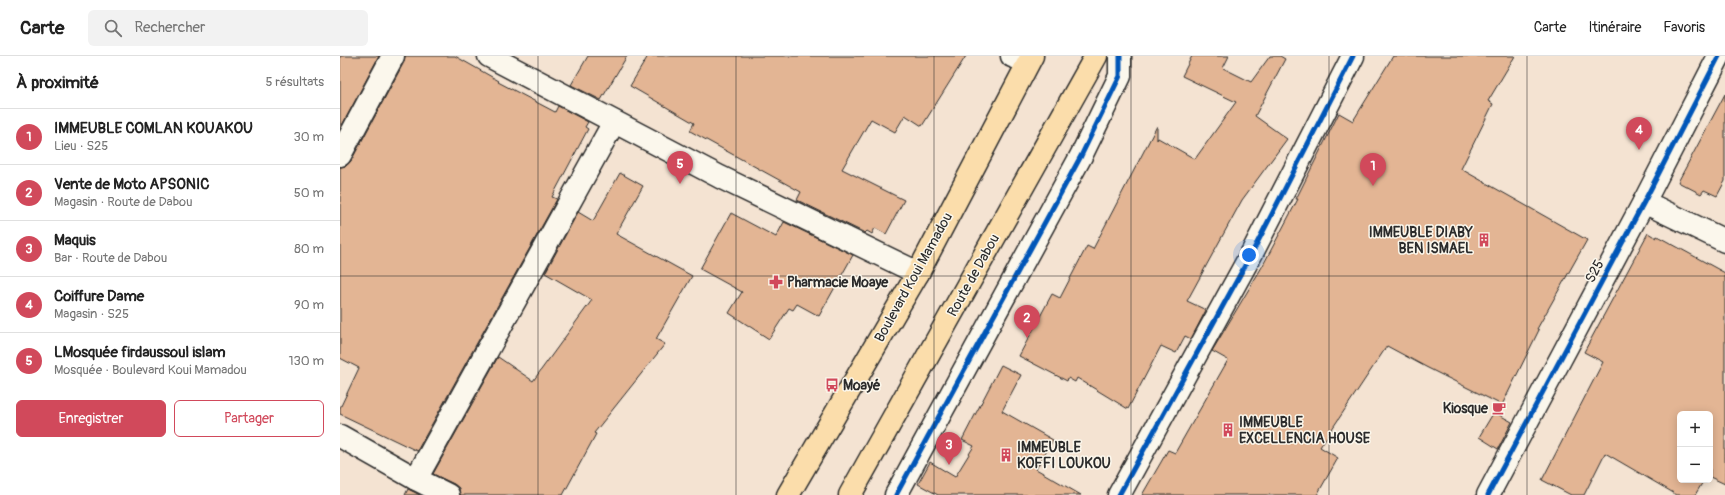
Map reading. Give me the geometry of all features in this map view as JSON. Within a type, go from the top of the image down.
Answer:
[{"type":"main road","name":"Route de Dabou","points":[[850,495],[1096,56]]},
{"type":"main road","name":"Boulevard Koui Mamadou","points":[[788,495],[918,273],[1024,58]]},
{"type":"street","points":[[340,155],[393,56]]},
{"type":"street","points":[[489,56],[720,177],[918,273]]},
{"type":"street","points":[[896,495],[1081,156],[1120,76],[1120,56]]},
{"type":"street","points":[[1119,495],[1253,251],[1353,56]]},
{"type":"street","name":"S25","points":[[1495,493],[1719,56]]},
{"type":"street","points":[[416,480],[614,122]]},
{"type":"street","points":[[1644,202],[1725,242]]},
{"type":"street","points":[[340,436],[416,480],[448,495]]},
{"type":"building","points":[[340,56],[379,56],[340,129]]},
{"type":"building","points":[[405,56],[455,56],[499,81],[498,82],[555,112],[558,106],[588,122],[585,127],[588,129],[552,197],[557,199],[417,451],[340,414],[340,408],[359,368],[340,358],[340,167],[346,166],[351,161],[404,62]]},
{"type":"building","points":[[588,56],[627,56],[601,100],[571,85]]},
{"type":"building","points":[[648,56],[966,56],[922,126],[905,115],[895,132],[871,119],[842,169],[904,200],[886,234],[875,228],[872,234],[867,231],[865,233],[797,200],[801,192],[690,131],[694,123],[630,86]]},
{"type":"building","points":[[1192,56],[1229,56],[1223,68],[1251,82],[1270,56],[1280,56],[1285,59],[1255,116],[1287,139],[1242,200],[1187,301],[1206,310],[1191,339],[1185,336],[1176,353],[1161,346],[1128,409],[1077,378],[1075,382],[1068,378],[1067,381],[1019,356],[1052,294],[1060,298],[1087,246],[1093,249],[1157,126],[1157,140],[1158,138],[1195,159],[1236,102],[1182,76]]},
{"type":"building","points":[[1393,56],[1515,56],[1488,101],[1493,104],[1461,169],[1587,240],[1537,329],[1539,330],[1502,405],[1387,346],[1320,447],[1338,458],[1317,495],[1142,495],[1168,450],[1175,453],[1228,360],[1212,351],[1262,267],[1298,199],[1296,199],[1339,113],[1353,121]]},
{"type":"building","points":[[1725,94],[1725,181],[1717,196],[1704,190],[1701,194],[1678,182]]},
{"type":"building","points":[[620,173],[643,186],[616,234],[692,276],[656,339],[665,344],[594,433],[596,434],[563,495],[460,495],[459,488],[454,484],[433,474],[498,357],[533,381],[592,300],[545,273],[578,212],[593,221]]},
{"type":"building","points":[[731,213],[776,237],[784,222],[853,255],[819,316],[797,304],[793,310],[789,308],[769,339],[729,313],[742,292],[700,269]]},
{"type":"building","points":[[1648,233],[1656,238],[1657,236],[1725,273],[1725,484],[1713,478],[1713,411],[1677,411],[1677,483],[1702,483],[1695,495],[1677,495],[1605,453],[1584,495],[1571,495],[1542,480],[1603,362],[1584,352]]},
{"type":"building","points":[[1001,365],[1021,375],[1002,411],[1053,440],[1036,469],[1081,495],[938,495],[918,484],[930,462],[955,477],[974,446],[962,440]]},
{"type":"building","points":[[1494,412],[1512,422],[1498,449],[1479,437]]},
{"type":"building","points":[[408,489],[420,495],[405,495]]},
{"type":"cycle path","points":[[896,495],[1081,156],[1120,76],[1120,56]]},
{"type":"cycle path","points":[[1119,495],[1253,251],[1353,56]]},
{"type":"cycle path","points":[[1488,495],[1644,202],[1719,56]]},
{"type":"place","name":"Coiffure Dame","points":[[1639,150]]},
{"type":"place","name":"LMosquée firdaussoul islam","points":[[680,184]]},
{"type":"place","name":"IMMEUBLE COMLAN KOUAKOU","points":[[1373,186]]},
{"type":"place","name":"IMMEUBLE DIABY BEN ISMAEL","points":[[1484,240]]},
{"type":"place","name":"Pharmacie Moaye","points":[[776,282]]},
{"type":"place","name":"Vente de Moto APSONIC","points":[[1027,338]]},
{"type":"place","name":"Moayé","points":[[832,385]]},
{"type":"place","name":"Kiosque","points":[[1499,408]]},
{"type":"place","name":"IMMEUBLE EXCELLENCIA HOUSE","points":[[1228,430]]},
{"type":"place","name":"IMMEUBLE KOFFI LOUKOU","points":[[1006,455]]},
{"type":"place","name":"Maquis","points":[[949,465]]}]
